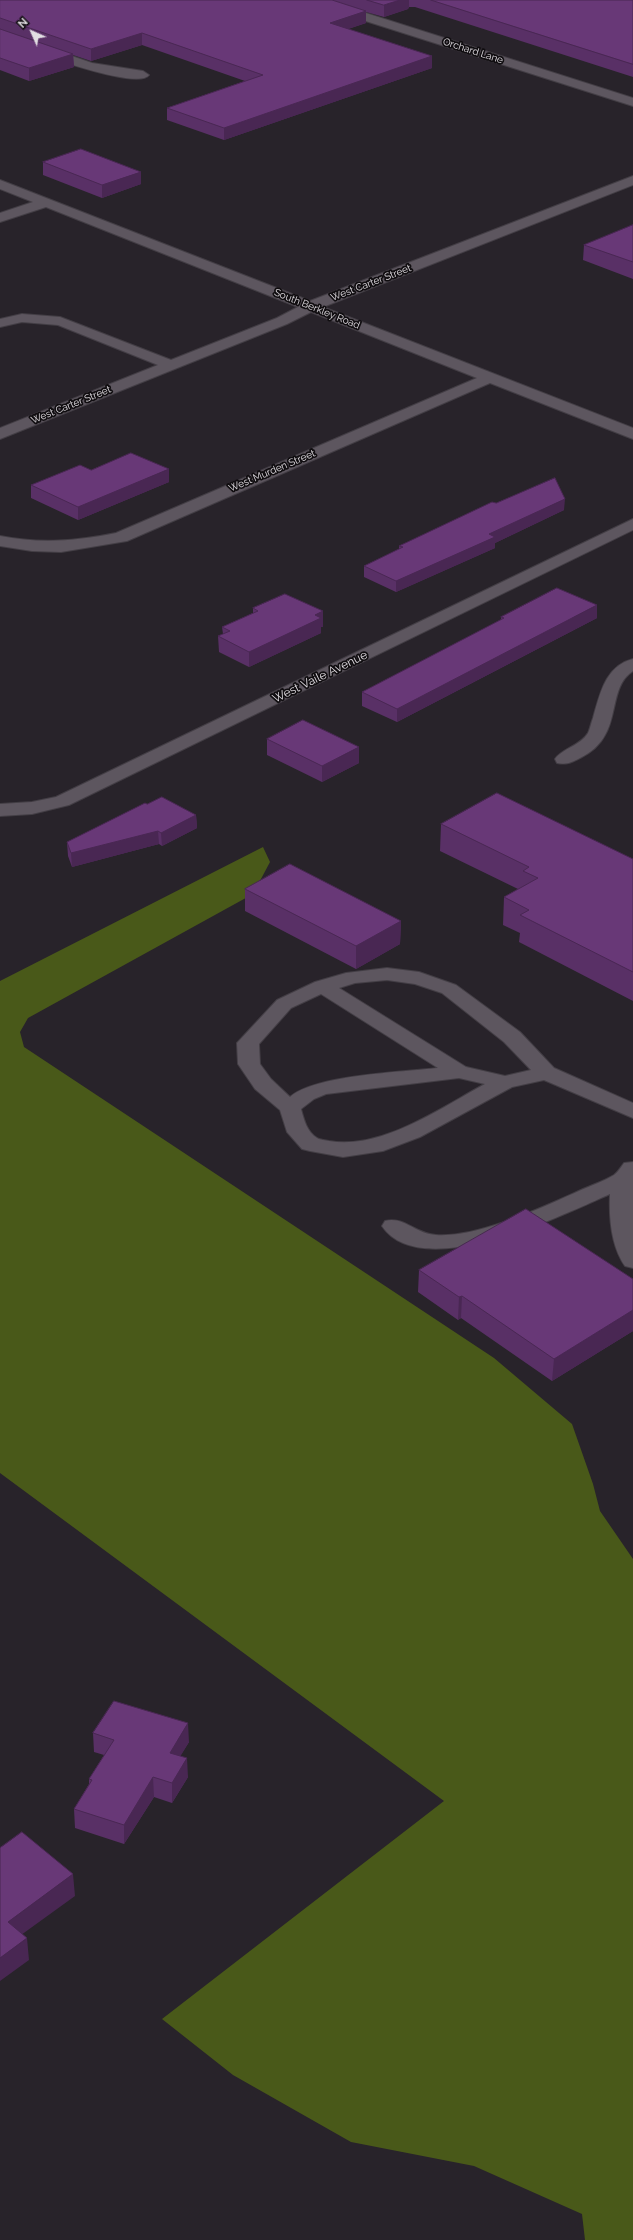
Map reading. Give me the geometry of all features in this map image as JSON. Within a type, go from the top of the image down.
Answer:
[{"type":"street","name":"Orchard Lane","points":[[313,0],[633,102]]},
{"type":"street","points":[[0,36],[85,66],[116,74],[143,76]]},
{"type":"street","name":"West Carter Street","points":[[0,434],[282,321],[309,307],[633,180]]},
{"type":"street","name":"South Berkley Road","points":[[0,184],[633,434]]},
{"type":"street","points":[[0,218],[47,202]]},
{"type":"street","points":[[0,323],[22,318],[60,321],[170,365]]},
{"type":"street","name":"West Murden Street","points":[[0,541],[23,547],[50,549],[73,547],[121,537],[491,377]]},
{"type":"street","name":"West Vaile Avenue","points":[[1,810],[32,808],[62,801],[633,524]]},
{"type":"street","points":[[564,759],[583,749],[597,734],[612,684],[621,671],[633,664]]},
{"type":"street","points":[[546,1073],[505,1082],[412,1132],[375,1146],[343,1150],[310,1144],[294,1128],[290,1108],[263,1084],[249,1064],[248,1043],[284,1004],[322,986],[353,977],[387,974],[419,978],[449,989],[512,1037],[546,1073],[633,1110]]},
{"type":"street","points":[[322,986],[459,1072]]},
{"type":"street","points":[[290,1108],[306,1094],[323,1088],[459,1072],[505,1082]]},
{"type":"street","points":[[393,1226],[417,1240],[439,1242],[470,1239],[520,1224],[629,1172]]},
{"type":"street","points":[[629,1172],[622,1213],[628,1253],[633,1261]]},
{"type":"green space","points":[[263,847],[270,862],[253,894],[28,1018],[20,1032],[24,1047],[494,1358],[572,1424],[593,1484],[600,1511],[633,1559],[633,2240],[585,2240],[582,2214],[474,2166],[351,2142],[233,2075],[162,2019],[444,1801],[0,1473],[0,981]]},
{"type":"building","points":[[0,0],[332,0],[366,11],[330,23],[432,56],[224,128],[167,108],[263,75],[142,33],[91,49],[0,18]]},
{"type":"building","points":[[367,0],[400,0],[384,5]]},
{"type":"building","points":[[431,0],[633,0],[633,64]]},
{"type":"building","points":[[0,29],[73,54],[29,68],[0,58]]},
{"type":"building","points":[[81,149],[141,172],[102,185],[43,162]]},
{"type":"building","points":[[633,225],[633,262],[584,245]]},
{"type":"building","points":[[131,453],[169,469],[78,507],[31,485],[80,465],[91,470]]},
{"type":"building","points":[[555,478],[565,499],[489,534],[495,537],[396,581],[364,566],[403,547],[399,546],[492,502],[496,503]]},
{"type":"building","points":[[557,588],[597,605],[397,709],[362,692],[504,618],[501,617]]},
{"type":"building","points":[[285,594],[323,611],[315,615],[321,618],[249,652],[218,636],[230,631],[222,627],[258,611],[253,608]]},
{"type":"building","points":[[303,720],[359,747],[322,766],[267,739]]},
{"type":"building","points":[[497,793],[633,859],[633,972],[520,915],[529,910],[504,897],[538,878],[523,871],[529,867],[441,824]]},
{"type":"building","points":[[162,797],[196,815],[161,833],[158,831],[71,853],[67,842],[145,803],[147,804]]},
{"type":"building","points":[[290,864],[401,921],[356,946],[245,889]]},
{"type":"building","points":[[526,1209],[633,1279],[633,1310],[554,1359],[462,1296],[459,1297],[419,1270]]},
{"type":"building","points":[[114,1701],[188,1723],[170,1753],[187,1758],[172,1783],[153,1777],[124,1825],[74,1809],[92,1780],[89,1779],[114,1740],[93,1733]]},
{"type":"building","points":[[22,1832],[73,1874],[8,1922],[27,1938],[0,1958],[0,1848]]}]
